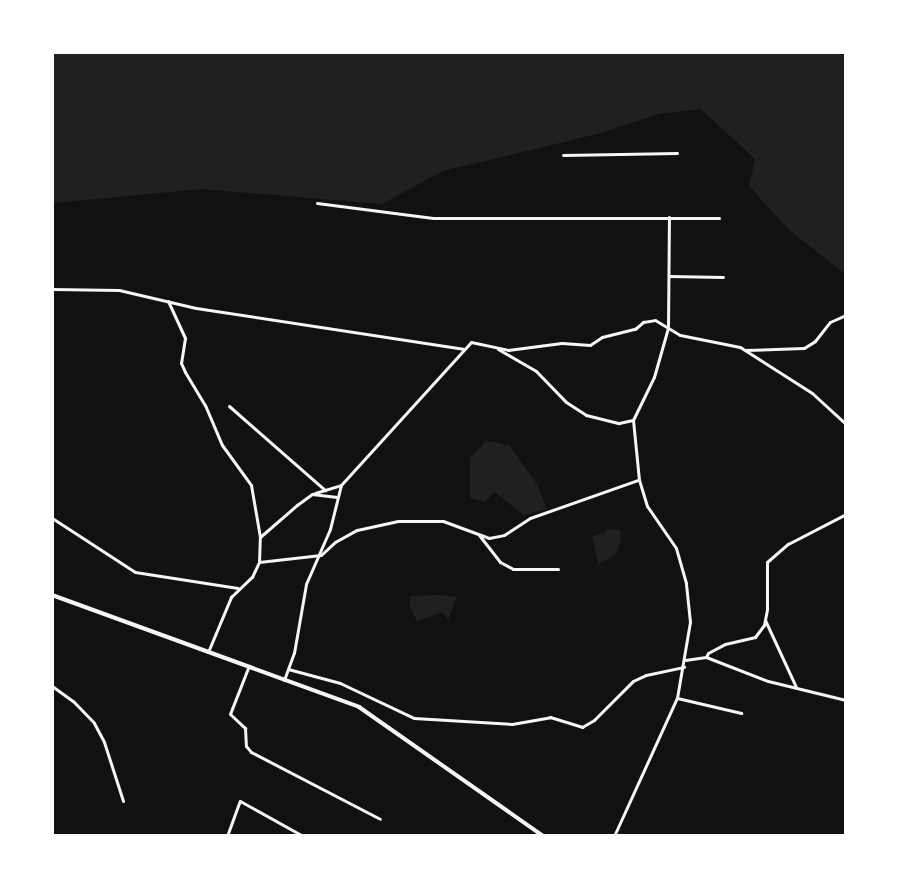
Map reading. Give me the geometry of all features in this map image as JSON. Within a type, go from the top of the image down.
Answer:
[{"type":"street","points":[[563,155],[677,153]]},
{"type":"street","points":[[317,202],[432,218],[719,218]]},
{"type":"street","points":[[614,836],[677,698],[684,667],[690,622],[686,583],[676,548],[646,506],[639,480],[633,420],[654,377],[668,328],[669,217]]},
{"type":"street","points":[[669,276],[723,277]]},
{"type":"street","points":[[52,288],[119,290],[287,323],[463,349]]},
{"type":"street","points":[[168,301],[185,338],[181,363],[184,372],[205,405],[222,445],[250,484],[260,537],[259,562],[252,577],[238,588],[218,622],[207,652]]},
{"type":"street","points":[[284,680],[306,584],[321,555],[341,485],[471,342],[497,348],[562,343],[590,345],[602,337],[635,329],[644,322],[654,320],[680,335],[744,350],[804,348],[836,318],[846,315]]},
{"type":"street","points":[[497,348],[536,371],[566,402],[586,415],[619,423],[633,420]]},
{"type":"street","points":[[744,350],[812,393],[846,424]]},
{"type":"street","points":[[229,406],[325,490]]},
{"type":"street","points":[[259,562],[321,555],[334,542],[357,530],[398,521],[443,521],[489,538],[504,535],[530,518],[639,480]]},
{"type":"street","points":[[260,537],[312,494],[341,485]]},
{"type":"street","points":[[312,494],[337,497]]},
{"type":"street","points":[[706,657],[708,653],[725,644],[755,637],[765,620],[769,590],[765,568],[767,562],[788,544],[846,514]]},
{"type":"street","points":[[52,518],[135,572],[238,588]]},
{"type":"street","points":[[479,535],[500,562],[513,569],[558,569]]},
{"type":"street","points":[[52,595],[359,707],[543,836]]},
{"type":"street","points":[[765,620],[796,687]]},
{"type":"street","points":[[684,660],[706,657],[768,681],[846,700]]},
{"type":"street","points":[[288,669],[334,681],[414,718],[512,724],[550,717],[582,727],[594,720],[633,682],[646,675],[684,667]]},
{"type":"street","points":[[248,668],[230,714],[245,728],[246,746],[252,752],[380,819]]},
{"type":"street","points":[[52,686],[73,701],[94,723],[112,764],[123,801]]},
{"type":"street","points":[[677,698],[741,712]]},
{"type":"street","points":[[227,836],[240,801],[303,836]]},
{"type":"shaded area","points":[[53,52],[845,53],[845,274],[788,229],[749,186],[755,159],[701,109],[659,114],[597,134],[443,171],[382,204],[202,189],[53,203]]},
{"type":"shaded area","points":[[486,441],[509,445],[537,484],[547,509],[524,515],[494,492],[485,502],[470,498],[470,458]]},
{"type":"shaded area","points":[[606,529],[620,530],[621,541],[615,555],[598,564],[592,536],[604,533]]},
{"type":"shaded area","points":[[441,595],[457,597],[448,620],[442,612],[417,621],[410,607],[410,596]]}]
